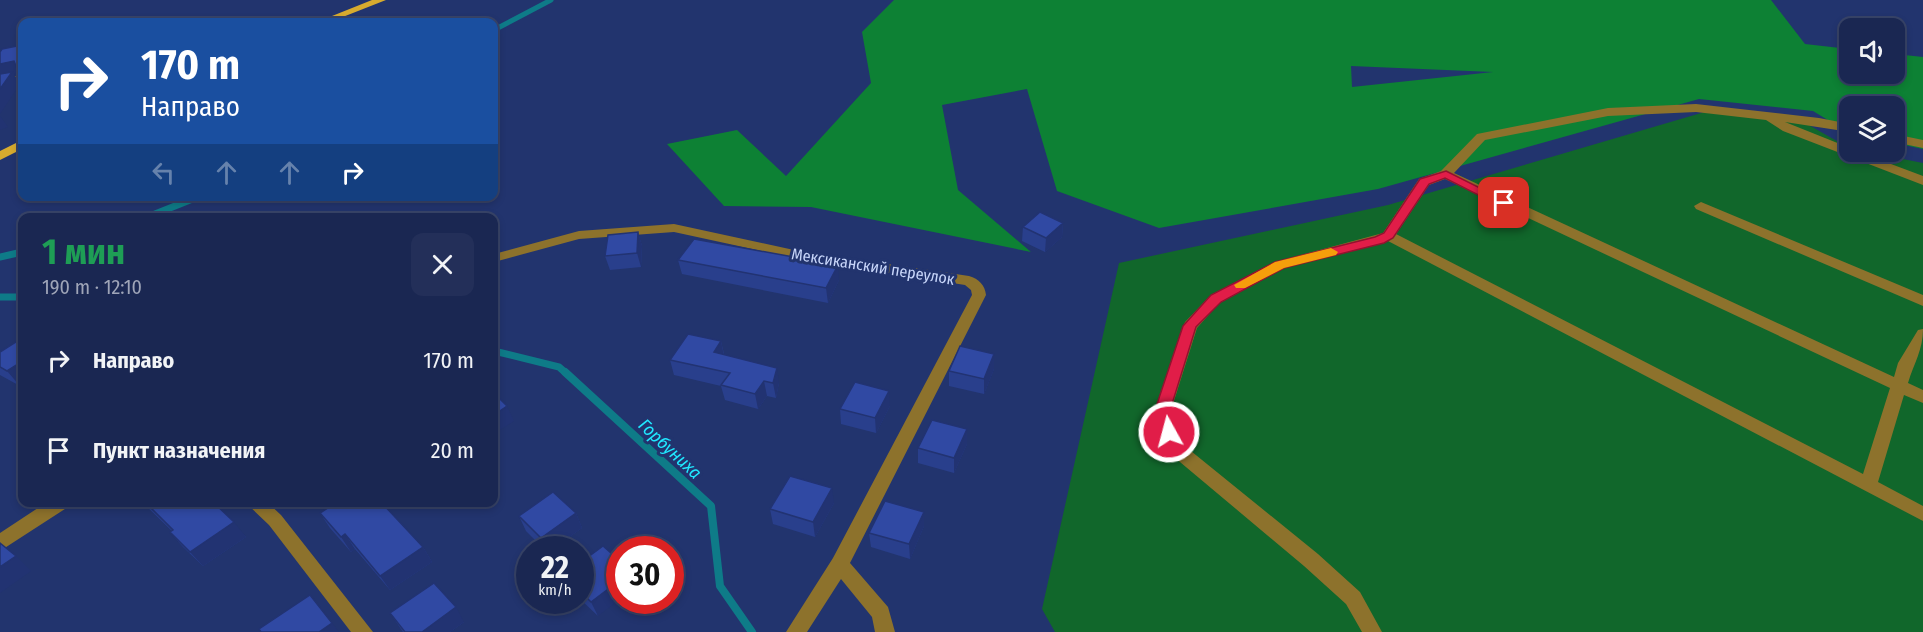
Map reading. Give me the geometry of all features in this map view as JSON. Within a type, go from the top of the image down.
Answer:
[{"type":"main road","points":[[333,18],[381,0]]},
{"type":"main road","points":[[0,156],[18,146]]},
{"type":"street","points":[[0,82],[18,79]]},
{"type":"street","points":[[1372,632],[1353,598],[1311,560],[1180,452],[1169,432],[1165,404],[1190,326],[1216,298],[1280,265],[1388,236],[1424,182],[1446,174],[1481,137],[1608,112],[1696,108],[1768,115],[1839,126]]},
{"type":"street","points":[[1768,115],[1787,128],[1923,181]]},
{"type":"street","points":[[1905,140],[1923,144]]},
{"type":"street","points":[[1446,174],[1923,398]]},
{"type":"street","points":[[1701,206],[1923,301]]},
{"type":"street","name":"Мексиканский переулок","points":[[498,257],[579,235],[674,228],[794,254],[969,281],[978,288],[979,295],[840,564],[796,632]]},
{"type":"street","points":[[1388,236],[1923,514]]},
{"type":"street","points":[[1868,485],[1906,363],[1923,334]]},
{"type":"street","points":[[0,543],[54,507]]},
{"type":"street","points":[[260,507],[275,520],[363,632]]},
{"type":"street","points":[[840,564],[881,613],[885,632]]},
{"type":"green space","points":[[894,0],[1771,0],[1805,44],[1839,48],[1839,84],[1905,84],[1905,55],[1923,57],[1923,149],[1905,145],[1905,96],[1839,96],[1839,127],[1813,111],[1699,99],[1378,189],[1159,228],[1057,191],[1027,89],[942,105],[958,190],[1031,252],[811,207],[724,206],[667,144],[737,130],[786,176],[871,83],[862,32]],"holes":[[[1351,66],[1493,72],[1352,87]]]},
{"type":"green space","points":[[1708,111],[1800,120],[1839,142],[1839,162],[1905,162],[1905,159],[1923,163],[1923,632],[1055,632],[1042,609],[1119,263],[1388,205]]},
{"type":"building","points":[[18,46],[16,66],[14,61],[0,64],[2,49]]},
{"type":"building","points":[[12,72],[0,89],[0,74]]},
{"type":"building","points":[[1040,212],[1063,223],[1046,238],[1023,227]]},
{"type":"building","points":[[638,232],[637,253],[605,256],[608,235]]},
{"type":"building","points":[[694,239],[838,265],[826,288],[678,260]]},
{"type":"building","points":[[688,334],[721,341],[714,352],[777,368],[773,383],[764,381],[755,394],[721,385],[730,373],[670,360]]},
{"type":"building","points":[[18,341],[18,364],[7,371],[0,367],[0,352]]},
{"type":"building","points":[[960,346],[994,354],[984,379],[949,371]]},
{"type":"building","points":[[855,382],[889,391],[875,418],[840,409]]},
{"type":"building","points":[[498,397],[507,406],[498,412]]},
{"type":"building","points":[[932,420],[967,429],[954,458],[918,448]]},
{"type":"building","points":[[790,476],[832,488],[813,522],[770,509]]},
{"type":"building","points":[[553,492],[576,513],[544,536],[539,536],[519,516]]},
{"type":"building","points":[[885,501],[924,512],[909,544],[869,533]]},
{"type":"building","points":[[150,507],[218,507],[234,522],[190,552],[170,532],[173,530]]},
{"type":"building","points":[[329,507],[386,507],[423,547],[380,576],[345,534],[341,537],[320,513]]},
{"type":"building","points":[[0,543],[16,556],[0,567]]},
{"type":"building","points":[[603,546],[606,549],[606,591],[594,600],[594,553]]},
{"type":"building","points":[[434,583],[456,607],[422,632],[405,632],[390,613]]},
{"type":"building","points":[[310,595],[332,623],[319,632],[261,632],[259,629]]},
{"type":"waterway","name":"Горбуниха","points":[[498,28],[551,0]]},
{"type":"waterway","name":"Горбуниха","points":[[158,213],[188,201]]},
{"type":"waterway","name":"Горбуниха","points":[[0,257],[18,253]]},
{"type":"waterway","name":"Горбуниха","points":[[0,297],[18,297]]},
{"type":"waterway","name":"Горбуниха","points":[[498,352],[559,367],[567,374]]},
{"type":"waterway","name":"Горбуниха","points":[[565,372],[711,506],[720,586],[752,632]]},
{"type":"slow traffic","points":[[1241,285],[1280,265],[1331,252]]},
{"type":"route","points":[[1169,432],[1165,404],[1190,326],[1216,298],[1280,265],[1388,236],[1424,182],[1446,174],[1504,203]]}]
